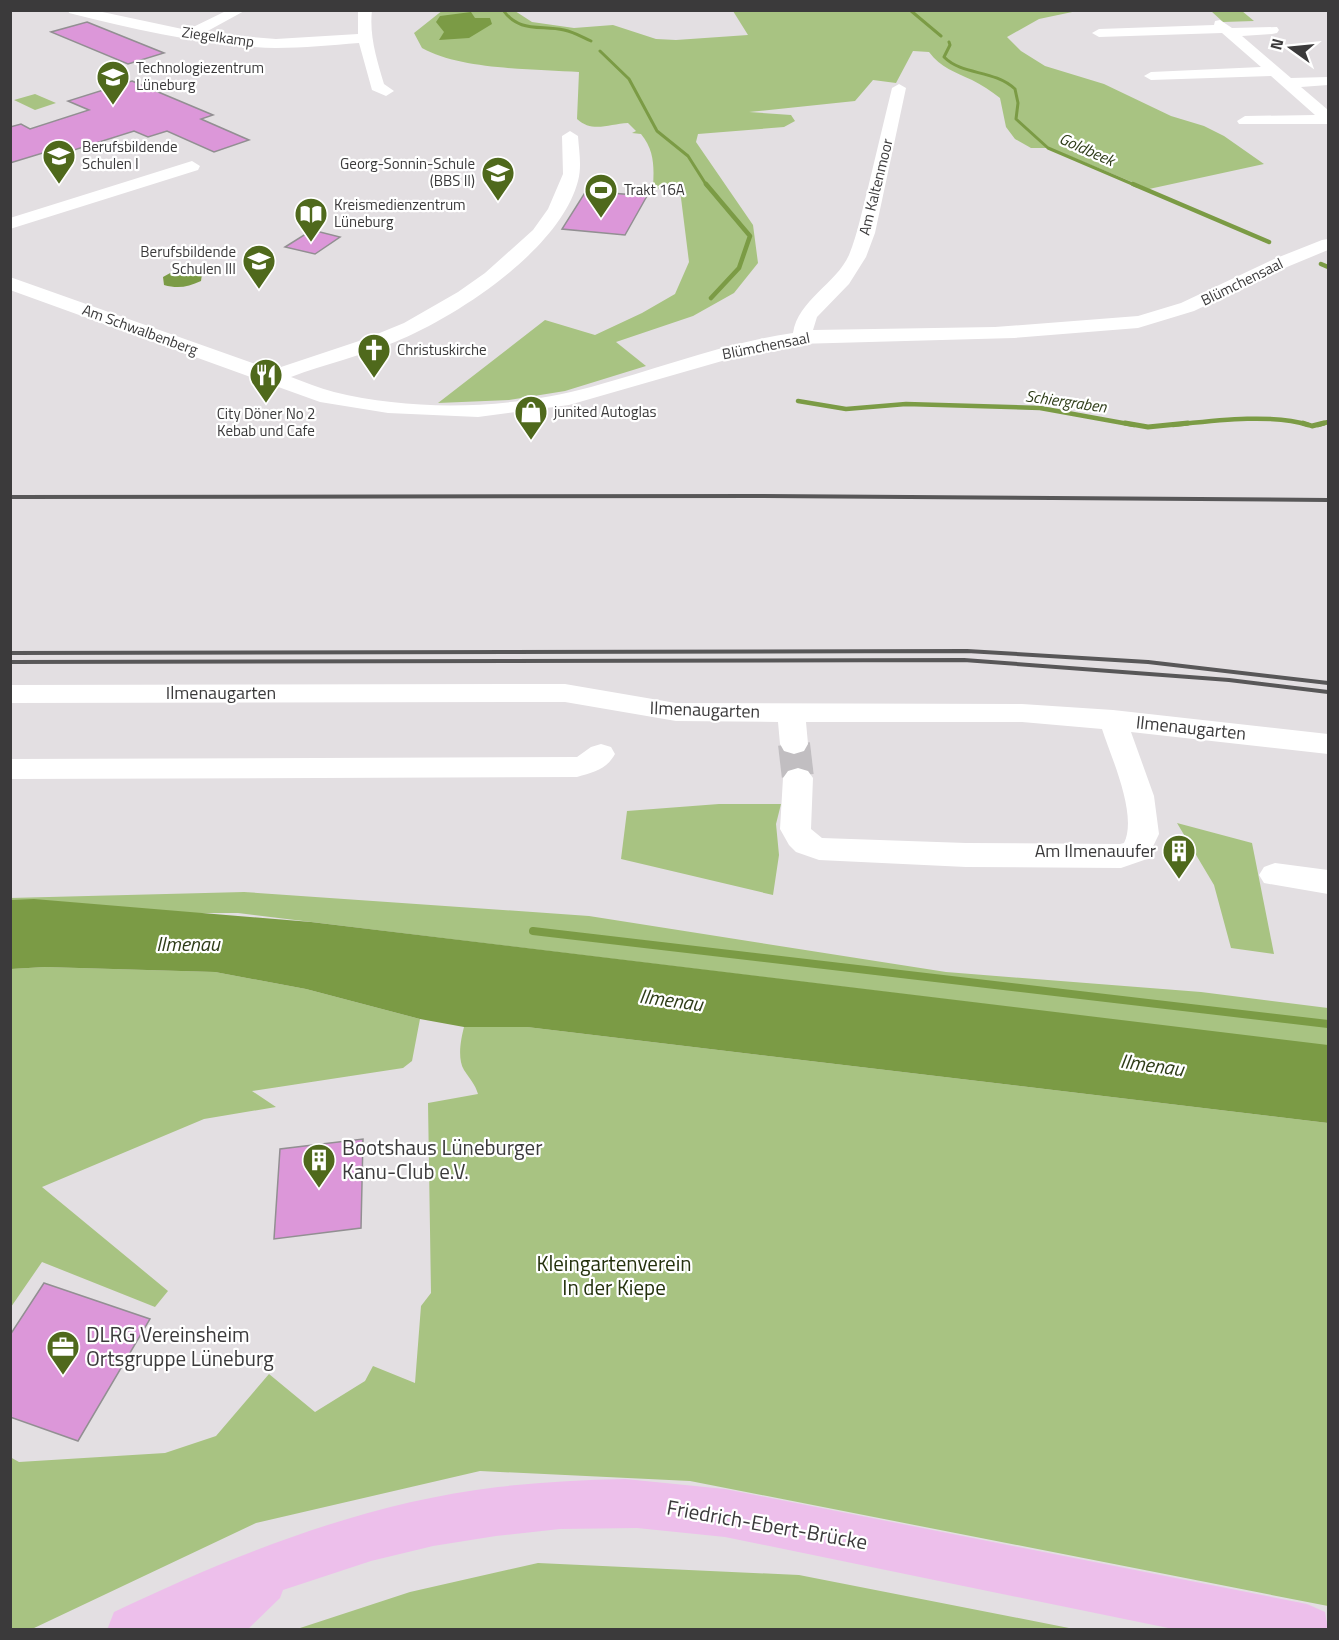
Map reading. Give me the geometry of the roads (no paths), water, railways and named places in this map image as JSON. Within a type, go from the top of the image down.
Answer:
[{"type":"main road","name":"Friedrich-Ebert-Brücke","points":[[132,1629],[183,1604],[279,1564],[342,1543],[455,1516],[533,1506],[627,1503],[725,1513],[1307,1629]]},
{"type":"main road","points":[[209,1629],[279,1564]]},
{"type":"street","name":"Ziegelkamp","points":[[74,10],[190,34],[266,44],[364,38]]},
{"type":"street","points":[[190,34],[240,10]]},
{"type":"street","points":[[365,10],[364,38],[377,87],[386,91]]},
{"type":"street","points":[[1225,28],[1329,118]]},
{"type":"street","points":[[1099,33],[1225,28],[1272,30]]},
{"type":"street","points":[[1151,76],[1276,71]]},
{"type":"street","points":[[1290,83],[1329,81]]},
{"type":"street","name":"Am Kaltenmoor","points":[[802,337],[804,323],[809,314],[842,279],[857,257],[867,233],[899,88]]},
{"type":"street","points":[[1245,121],[1329,118]]},
{"type":"street","points":[[270,378],[389,336],[443,309],[495,274],[528,245],[561,202],[569,185],[570,136]]},
{"type":"street","points":[[10,224],[192,166]]},
{"type":"street","name":"Blümchensaal","points":[[270,378],[328,398],[376,407],[414,411],[496,409],[568,399],[742,348],[802,337],[967,335],[1138,322],[1174,314],[1298,255],[1329,244]]},
{"type":"street","name":"Am Schwalbenberg","points":[[10,283],[270,378]]},
{"type":"street","name":"Ilmenaugarten","points":[[10,694],[565,693],[585,694],[643,708],[676,712],[1022,713],[1113,720],[1329,744]]},
{"type":"street","points":[[791,712],[795,744]]},
{"type":"street","points":[[798,778],[799,793],[794,827],[798,838],[807,846],[819,849],[966,855],[1121,856],[1136,851],[1144,834],[1139,796],[1113,720]]},
{"type":"street","points":[[10,769],[577,767],[591,763],[601,754]]},
{"type":"street","points":[[1275,874],[1329,882]]},
{"type":"water","points":[[471,12],[475,18],[490,18],[492,24],[469,38],[439,40],[444,32],[436,22],[440,16]]},
{"type":"water","points":[[195,270],[202,274],[201,281],[183,287],[164,285],[163,277],[172,272],[183,274]]},
{"type":"water","name":"Ilmenau","points":[[34,899],[311,922],[1328,1045],[1328,1123],[527,1027],[464,1027],[420,1019],[306,989],[215,972],[45,967],[11,969],[11,900]]},
{"type":"waterway","name":"Schiergraben","points":[[503,10],[509,17],[523,25],[564,30],[591,41]]},
{"type":"waterway","name":"Goldbeek","points":[[910,10],[941,36]]},
{"type":"waterway","name":"Goldbeek","points":[[949,42],[950,45],[944,57],[952,63],[997,78],[1015,89],[1018,103],[1016,119],[1048,148],[1137,186]]},
{"type":"waterway","name":"Schiergraben","points":[[600,51],[629,79],[657,131],[688,156],[707,186]]},
{"type":"waterway","name":"Schiergraben","points":[[706,184],[750,236],[739,268],[711,298]]},
{"type":"waterway","name":"Goldbeek","points":[[1133,184],[1269,242]]},
{"type":"waterway","name":"Goldbeek","points":[[1321,264],[1328,267]]},
{"type":"waterway","name":"Schiergraben","points":[[798,401],[846,409],[906,404],[1040,408],[1134,425]]},
{"type":"waterway","name":"Schiergraben","points":[[1173,425],[1259,419],[1277,419],[1308,425]]},
{"type":"waterway","name":"Schiergraben","points":[[1318,425],[1328,422]]},
{"type":"waterway","name":"Schiergraben","points":[[1125,423],[1148,427],[1188,423]]},
{"type":"waterway","name":"Schiergraben","points":[[1303,423],[1312,426],[1324,423]]},
{"type":"waterway","points":[[533,931],[1328,1024]]},
{"type":"tunnel","points":[[794,744],[798,778]]},
{"type":"railway","points":[[10,497],[764,496],[1328,500]]},
{"type":"railway","points":[[10,653],[967,651],[1148,662],[1328,683]]},
{"type":"railway","points":[[10,662],[964,660],[1229,680],[1328,692]]},
{"type":"place","name":"Technologiezentrum Lüneburg","points":[[113,106]]},
{"type":"place","name":"Berufsbildende Schulen I","points":[[59,185]]},
{"type":"place","name":"Georg-Sonnin-Schule (BBS II)","points":[[498,202]]},
{"type":"place","name":"Trakt 16A","points":[[601,219]]},
{"type":"place","name":"Kreismedienzentrum Lüneburg","points":[[311,243]]},
{"type":"place","name":"Berufsbildende Schulen III","points":[[259,290]]},
{"type":"place","name":"Christuskirche","points":[[374,379]]},
{"type":"place","name":"City Döner No 2 Kebab und Cafe","points":[[266,404]]},
{"type":"place","name":"junited Autoglas","points":[[531,441]]},
{"type":"place","name":"Am Ilmenauufer","points":[[1179,880]]},
{"type":"place","name":"Bootshaus Lüneburger Kanu-Club e.V.","points":[[319,1189]]},
{"type":"place","name":"DLRG Vereinsheim Ortsgruppe Lüneburg","points":[[63,1376]]},
{"type":"park label","name":"Kleingartenverein In der Kiepe","points":[[614,1276]]}]
